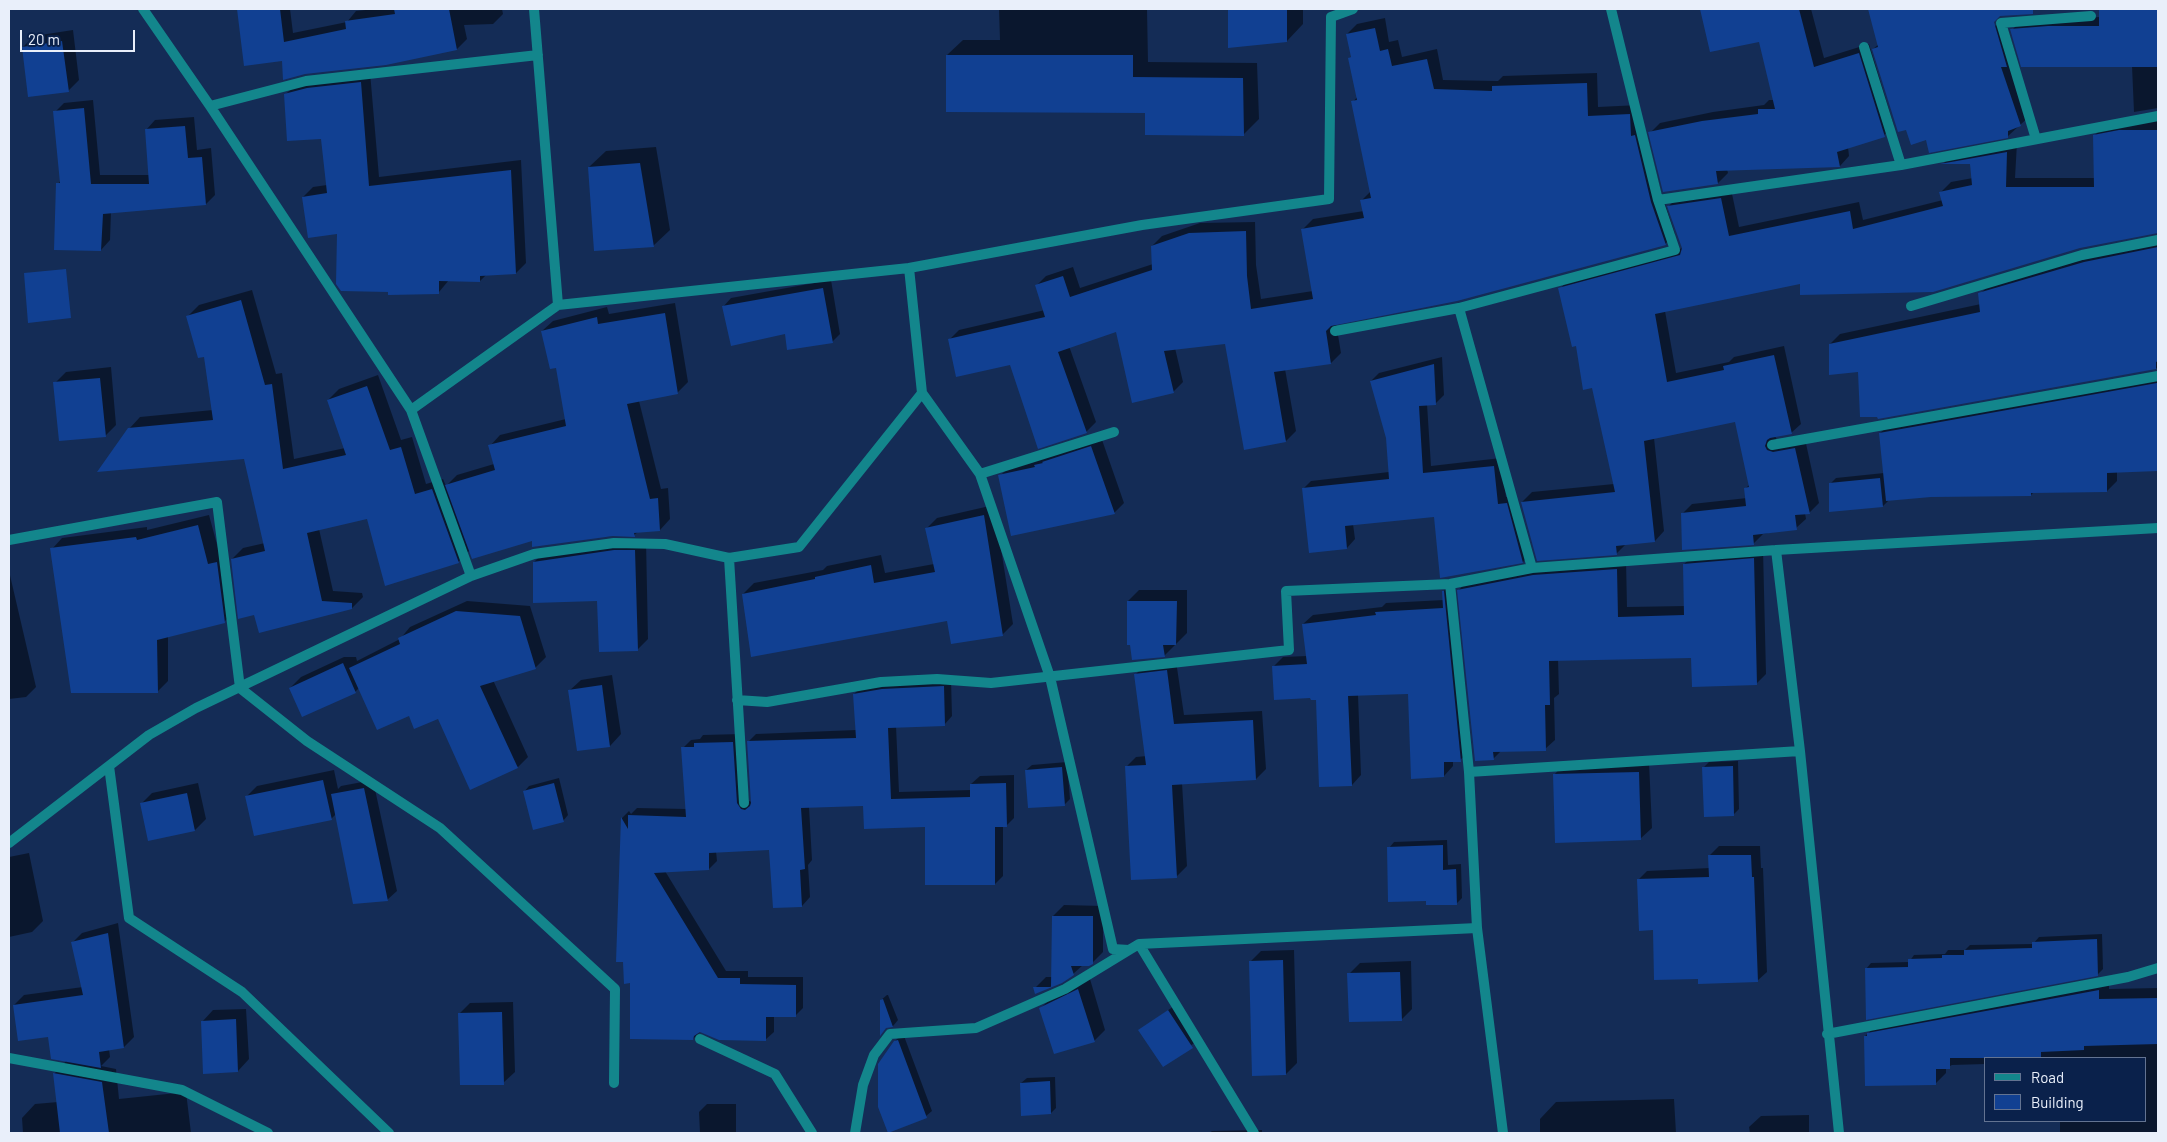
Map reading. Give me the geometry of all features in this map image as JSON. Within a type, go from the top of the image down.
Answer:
[{"type":"street","points":[[534,9],[558,305]]},
{"type":"street","points":[[411,410],[558,305],[908,268],[1142,225],[1329,199],[1330,17],[1354,9]]},
{"type":"street","points":[[1335,331],[1459,308],[1675,250],[1658,200],[1611,9]]},
{"type":"street","points":[[147,10],[411,410],[471,576]]},
{"type":"street","points":[[2036,139],[2001,23],[2090,16]]},
{"type":"street","points":[[1864,47],[1901,165]]},
{"type":"street","points":[[210,106],[306,82],[538,56]]},
{"type":"street","points":[[1658,200],[1901,165],[2158,116]]},
{"type":"street","points":[[1911,306],[2082,255],[2158,240]]},
{"type":"street","points":[[908,268],[922,393],[980,474],[1050,677],[1113,949],[1129,950]]},
{"type":"street","points":[[1459,308],[1532,568]]},
{"type":"street","points":[[1772,445],[2158,376]]},
{"type":"street","points":[[9,843],[149,735],[196,708],[471,576],[534,554],[614,543],[665,544],[729,558],[799,548],[922,393]]},
{"type":"street","points":[[980,474],[1114,432]]},
{"type":"street","points":[[9,540],[217,502],[240,688],[307,741],[440,828],[615,989],[614,1083]]},
{"type":"street","points":[[737,700],[767,702],[880,682],[937,679],[991,683],[1289,650],[1286,591],[1450,584],[1532,568],[1776,550],[2158,528]]},
{"type":"street","points":[[1776,550],[1800,751],[1838,1133]]},
{"type":"street","points":[[729,558],[744,803]]},
{"type":"street","points":[[1450,584],[1469,772],[1477,928],[1504,1133]]},
{"type":"street","points":[[1469,772],[1800,751]]},
{"type":"street","points":[[109,766],[129,918],[242,992],[389,1133]]},
{"type":"street","points":[[855,1133],[863,1084],[874,1055],[890,1034],[976,1028],[1065,989],[1140,944],[1477,928]]},
{"type":"street","points":[[1140,944],[1254,1133]]},
{"type":"street","points":[[1827,1034],[2128,977],[2158,968]]},
{"type":"street","points":[[700,1039],[775,1074],[812,1133]]},
{"type":"street","points":[[9,1058],[182,1090],[268,1133]]},
{"type":"building","points":[[237,9],[280,9],[284,42],[346,29],[345,21],[395,14],[394,9],[449,9],[457,50],[386,65],[305,74],[283,80],[282,61],[244,66]]},
{"type":"building","points":[[1228,9],[1287,9],[1287,42],[1228,48]]},
{"type":"building","points":[[1700,9],[1799,9],[1814,67],[1859,53],[1885,137],[1837,152],[1840,167],[1716,171],[1718,184],[1663,192],[1648,132],[1702,121],[1758,114],[1758,109],[1775,109],[1759,42],[1710,52]]},
{"type":"building","points":[[1868,9],[2033,9],[2033,14],[2000,16],[1994,22],[2007,67],[2001,67],[2021,126],[2008,131],[2008,138],[1929,153],[1926,140],[1911,145],[1906,130],[1898,132],[1872,49],[1878,47]]},
{"type":"building","points":[[2099,9],[2158,9],[2158,67],[2021,67],[2010,29],[2048,26],[2099,26]]},
{"type":"building","points":[[1375,28],[1380,51],[1388,49],[1392,66],[1427,59],[1434,89],[1492,91],[1492,86],[1587,83],[1588,116],[1630,114],[1631,136],[1635,135],[1651,202],[1666,245],[1457,301],[1331,326],[1326,331],[1331,364],[1274,372],[1286,442],[1244,450],[1225,344],[1164,351],[1174,393],[1132,403],[1116,332],[1058,352],[1087,433],[1038,449],[1010,365],[956,377],[948,339],[1045,317],[1035,285],[1063,276],[1070,297],[1152,270],[1151,246],[1189,233],[1246,231],[1247,276],[1251,309],[1313,299],[1301,229],[1364,218],[1360,200],[1371,198],[1351,101],[1357,100],[1348,58],[1351,57],[1346,34]]},
{"type":"building","points":[[62,41],[69,92],[28,97],[22,47]]},
{"type":"building","points":[[946,55],[1133,55],[1133,77],[1243,78],[1244,136],[1145,135],[1145,113],[946,112]]},
{"type":"building","points":[[361,82],[369,186],[511,170],[516,274],[480,276],[480,282],[439,281],[439,294],[388,295],[388,292],[341,291],[336,284],[337,234],[308,238],[302,197],[327,193],[321,139],[287,141],[284,94],[307,88]]},
{"type":"building","points":[[84,108],[91,184],[149,184],[145,129],[185,126],[188,158],[202,157],[206,205],[103,214],[101,251],[54,250],[56,183],[60,183],[53,111]]},
{"type":"building","points":[[2119,130],[2158,130],[2158,233],[2080,248],[1933,292],[1800,295],[1800,284],[1655,314],[1667,382],[1724,370],[1723,366],[1774,355],[1792,434],[1770,438],[1765,446],[1767,450],[1773,452],[1795,448],[1810,514],[1795,515],[1797,530],[1753,535],[1754,545],[1682,550],[1681,513],[1746,506],[1744,488],[1749,487],[1735,422],[1644,441],[1655,542],[1616,546],[1617,555],[1537,561],[1521,502],[1615,492],[1592,388],[1583,390],[1576,346],[1572,347],[1558,288],[1680,255],[1682,248],[1667,206],[1721,198],[1729,236],[1850,211],[1853,229],[1943,206],[1939,192],[1972,185],[1970,164],[1940,164],[2007,152],[2006,187],[2094,187],[2093,135]]},
{"type":"building","points":[[640,163],[654,247],[594,251],[588,167]]},
{"type":"building","points":[[2158,247],[2158,361],[2156,362],[2156,369],[1878,419],[1877,417],[1860,417],[1858,372],[1829,375],[1829,344],[1980,312],[1978,293],[2084,262]]},
{"type":"building","points":[[66,269],[71,318],[28,323],[24,273]]},
{"type":"building","points":[[823,288],[833,343],[787,350],[785,334],[731,346],[722,306]]},
{"type":"building","points":[[241,300],[265,385],[272,384],[283,469],[346,455],[327,400],[367,386],[390,450],[401,447],[415,494],[432,489],[459,563],[385,586],[367,519],[307,533],[322,601],[352,603],[352,609],[259,633],[254,615],[238,619],[231,559],[265,551],[244,459],[97,472],[128,428],[213,420],[204,357],[198,358],[186,316]]},
{"type":"building","points":[[665,313],[678,394],[627,404],[650,499],[658,498],[660,531],[634,533],[635,537],[613,536],[532,547],[532,541],[472,559],[445,485],[495,470],[488,445],[566,426],[556,368],[550,369],[541,331],[597,317],[598,324]]},
{"type":"building","points":[[1434,364],[1436,405],[1419,406],[1423,473],[1494,466],[1498,504],[1507,503],[1523,563],[1440,578],[1434,517],[1345,526],[1347,549],[1309,553],[1302,488],[1389,479],[1386,438],[1370,381]]},
{"type":"building","points":[[100,378],[106,437],[59,441],[53,382]]},
{"type":"building","points":[[2157,383],[2158,471],[2107,473],[2107,492],[2031,493],[2031,496],[1931,497],[1886,501],[1879,433]]},
{"type":"building","points":[[1091,446],[1115,514],[1011,536],[998,475],[1035,467],[1034,465]]},
{"type":"building","points":[[1880,478],[1883,507],[1829,512],[1829,483]]},
{"type":"building","points":[[984,515],[1003,636],[951,644],[947,621],[751,657],[742,594],[871,565],[874,583],[935,572],[925,528]]},
{"type":"building","points":[[198,525],[208,564],[217,562],[225,623],[157,640],[158,693],[71,693],[50,548],[136,537],[137,540]]},
{"type":"building","points":[[614,550],[635,550],[638,651],[599,652],[597,601],[533,603],[533,562]]},
{"type":"building","points":[[1754,558],[1757,685],[1692,687],[1691,658],[1549,661],[1550,705],[1545,705],[1546,751],[1493,752],[1494,760],[1475,761],[1457,590],[1533,575],[1617,569],[1618,617],[1684,615],[1683,564]]},
{"type":"building","points":[[1442,591],[1444,591],[1461,762],[1444,762],[1444,777],[1411,779],[1408,694],[1348,696],[1352,786],[1319,787],[1316,700],[1311,700],[1310,698],[1274,700],[1272,666],[1307,664],[1302,624],[1376,615],[1375,612],[1443,608]]},
{"type":"building","points":[[1127,601],[1177,601],[1176,645],[1163,645],[1165,657],[1132,660],[1130,645],[1127,645]]},
{"type":"building","points":[[456,611],[520,616],[536,669],[480,686],[518,768],[470,790],[438,719],[414,729],[409,716],[377,730],[349,668],[400,644],[398,638]]},
{"type":"building","points":[[343,663],[356,693],[302,717],[289,688]]},
{"type":"building","points":[[1167,670],[1174,724],[1253,720],[1256,780],[1172,785],[1177,878],[1131,880],[1125,766],[1146,765],[1134,674]]},
{"type":"building","points":[[602,685],[610,747],[577,751],[568,690]]},
{"type":"building","points":[[944,686],[945,726],[888,728],[891,799],[970,797],[970,784],[1006,783],[1007,827],[995,827],[995,885],[925,885],[925,827],[864,829],[863,806],[801,808],[805,869],[800,870],[802,907],[773,908],[769,850],[709,853],[709,870],[654,873],[718,978],[740,978],[740,984],[796,985],[796,1017],[766,1017],[766,1041],[719,1040],[700,1032],[694,1036],[693,1040],[630,1039],[630,983],[624,984],[623,962],[616,962],[621,817],[628,829],[628,815],[686,817],[681,747],[694,747],[694,743],[733,742],[737,803],[741,809],[745,810],[751,803],[747,741],[856,738],[853,694],[882,689]]},
{"type":"building","points":[[1733,766],[1734,816],[1704,817],[1702,767]]},
{"type":"building","points":[[1062,767],[1065,806],[1028,808],[1025,770]]},
{"type":"building","points":[[1639,772],[1641,840],[1555,843],[1553,774]]},
{"type":"building","points":[[323,780],[332,820],[254,836],[245,796]]},
{"type":"building","points":[[554,783],[564,822],[533,830],[523,791]]},
{"type":"building","points":[[364,788],[388,901],[353,904],[331,794]]},
{"type":"building","points":[[187,793],[195,831],[148,841],[140,803]]},
{"type":"building","points":[[1443,845],[1443,870],[1456,869],[1457,905],[1426,905],[1426,901],[1388,902],[1387,847]]},
{"type":"building","points":[[1708,855],[1751,855],[1752,877],[1754,877],[1758,982],[1698,984],[1698,979],[1654,980],[1653,930],[1639,931],[1637,879],[1709,877]]},
{"type":"building","points":[[1052,916],[1093,916],[1093,964],[1089,966],[1071,966],[1074,975],[1062,983],[1035,994],[1033,987],[1051,987]]},
{"type":"building","points":[[108,933],[124,1048],[99,1052],[101,1068],[51,1059],[48,1037],[18,1041],[13,1005],[83,995],[71,942]]},
{"type":"building","points":[[2097,939],[2098,976],[1866,1020],[1865,968],[1908,967],[1908,959],[1942,958],[1942,955],[1964,955],[1964,950],[2032,948],[2032,942]]},
{"type":"building","points":[[1283,960],[1286,1075],[1252,1076],[1249,961]]},
{"type":"building","points":[[1400,972],[1402,1021],[1349,1022],[1347,973]]},
{"type":"building","points":[[1078,989],[1095,1042],[1054,1054],[1039,1008]]},
{"type":"building","points":[[2099,990],[2099,999],[2158,998],[2158,1044],[2084,1046],[2084,1050],[2041,1052],[2041,1057],[1950,1058],[1950,1069],[1936,1069],[1936,1085],[1865,1086],[1864,1036],[1867,1036],[1867,1033]]},
{"type":"building","points":[[883,999],[893,1027],[886,1028],[880,1036],[880,1000]]},
{"type":"building","points":[[1168,1010],[1193,1048],[1163,1067],[1138,1030]]},
{"type":"building","points":[[502,1012],[504,1085],[460,1085],[458,1013]]},
{"type":"building","points":[[236,1019],[238,1072],[203,1074],[201,1021]]},
{"type":"building","points":[[898,1040],[927,1118],[888,1133],[878,1107],[878,1064],[894,1041]]},
{"type":"building","points":[[53,1073],[102,1082],[109,1133],[60,1133]]},
{"type":"building","points":[[1050,1081],[1051,1114],[1021,1116],[1020,1083]]}]
